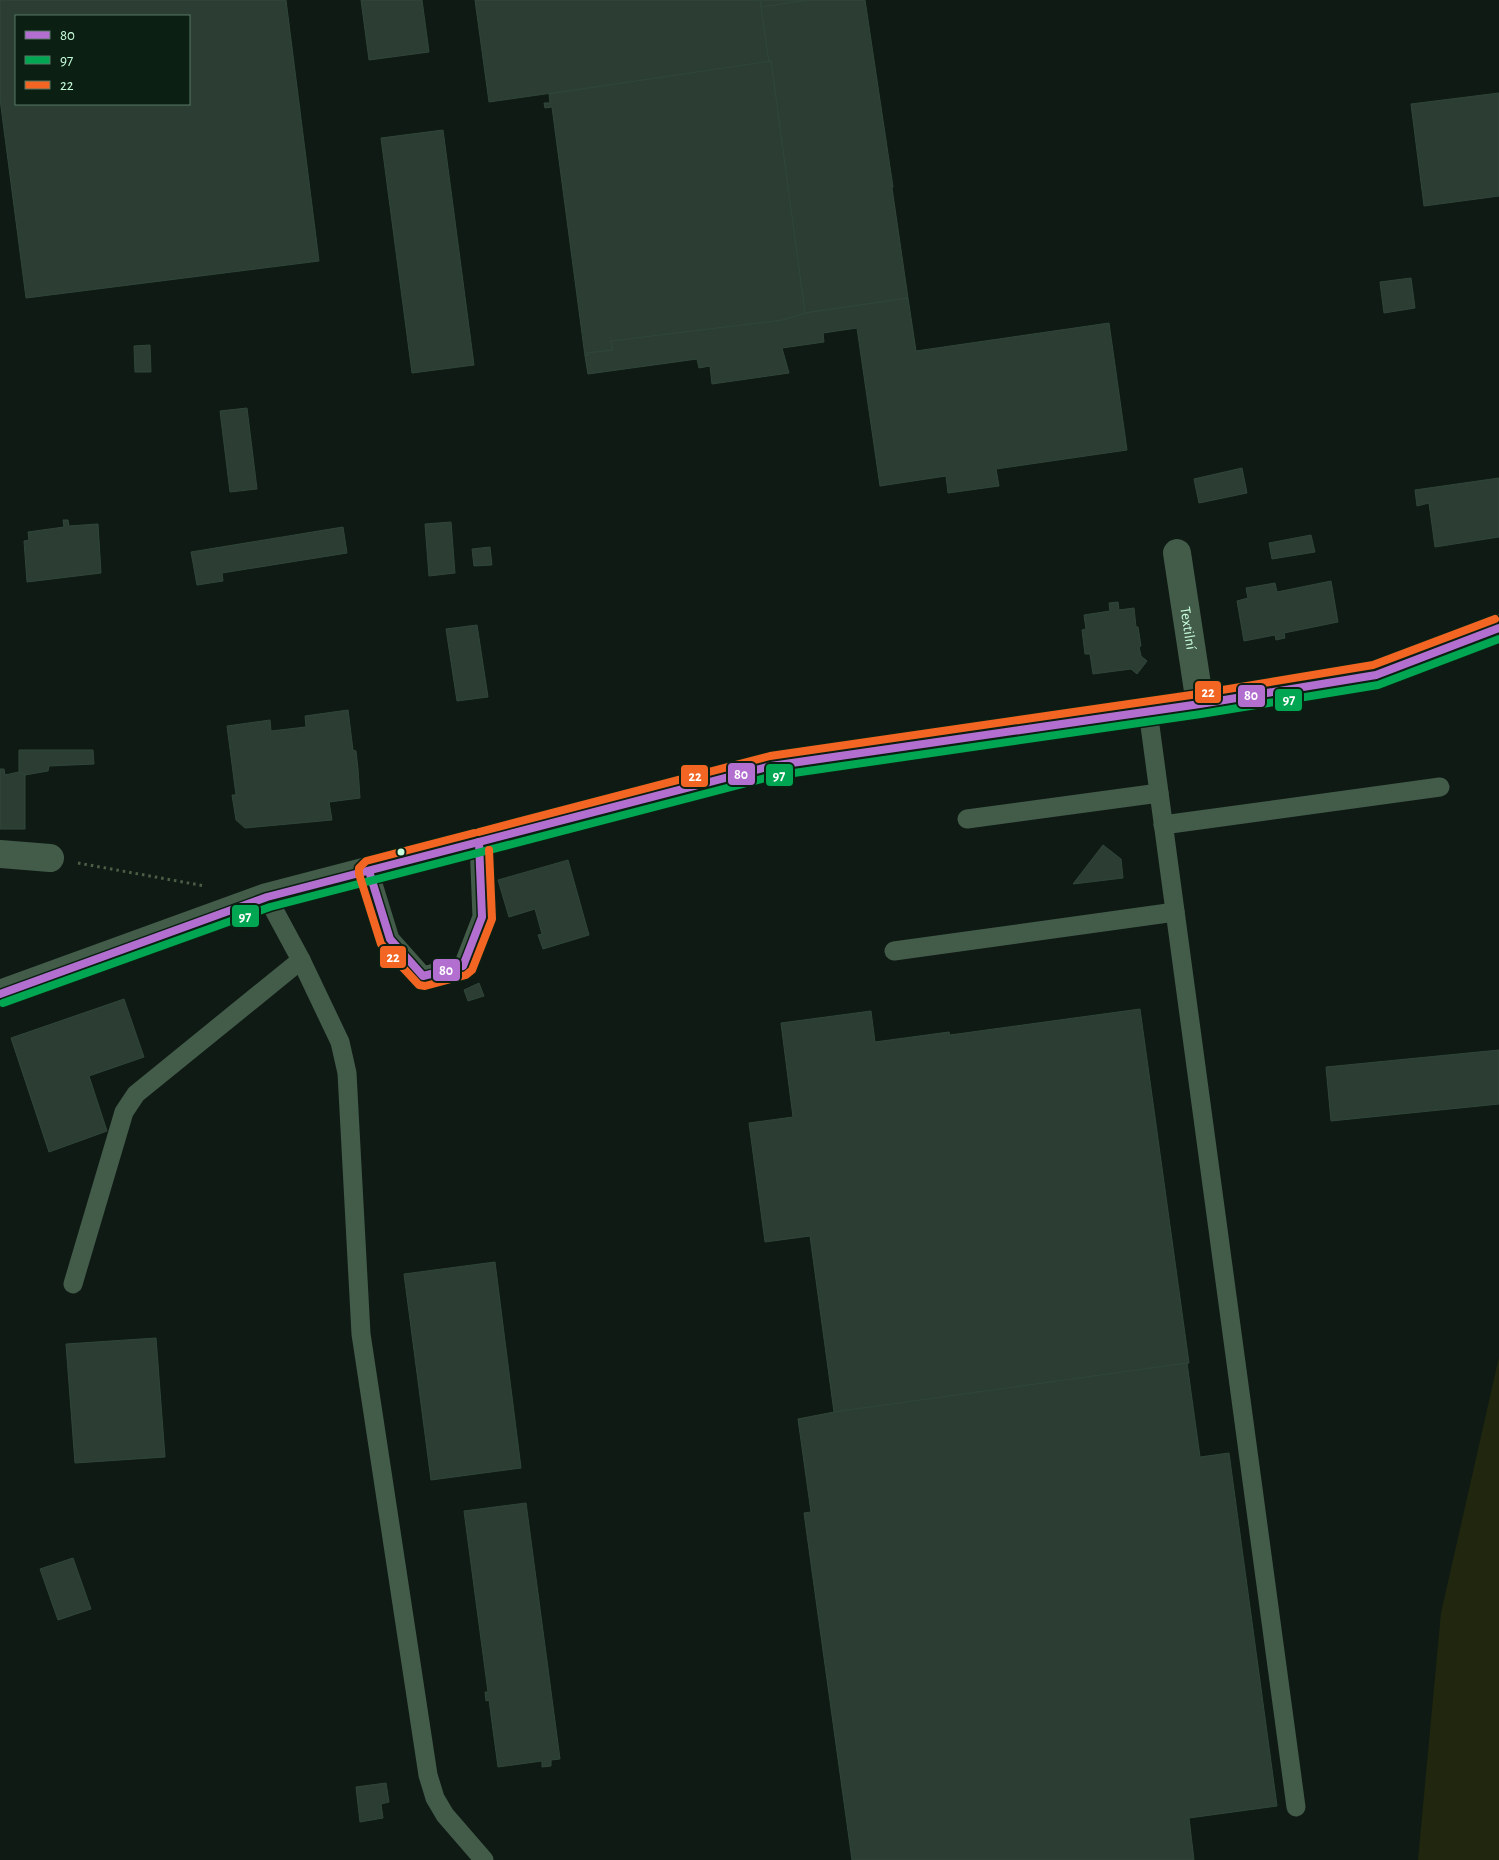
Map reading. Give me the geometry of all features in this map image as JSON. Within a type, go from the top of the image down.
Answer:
[{"type":"street","name":"Textilní","points":[[1177,553],[1200,704]]},
{"type":"street","points":[[0,994],[267,897],[771,766],[1200,704],[1376,675],[1499,628]]},
{"type":"street","points":[[0,854],[50,858]]},
{"type":"lane","points":[[1148,711],[1296,1807]]},
{"type":"lane","points":[[1163,825],[1440,787]]},
{"type":"lane","points":[[967,818],[1159,792]]},
{"type":"lane","points":[[369,871],[390,939],[423,976],[463,966],[482,917],[479,842]]},
{"type":"lane","points":[[267,897],[340,1042],[347,1073],[362,1334],[428,1775],[435,1798],[445,1815],[484,1860]]},
{"type":"lane","points":[[894,951],[1175,912]]},
{"type":"lane","points":[[73,1284],[124,1112],[136,1094],[300,960]]},
{"type":"path","points":[[50,858],[211,887]]},
{"type":"green space","points":[[1499,1357],[1499,1860],[1418,1860],[1441,1613]]},
{"type":"building","points":[[0,0],[286,0],[319,261],[26,298],[0,99]]},
{"type":"building","points":[[361,0],[422,0],[429,52],[369,60]]},
{"type":"building","points":[[475,0],[760,0],[769,62],[489,102]]},
{"type":"building","points":[[760,0],[809,0],[761,7]]},
{"type":"building","points":[[809,0],[865,0],[908,298],[805,313],[771,61],[769,62],[761,7]]},
{"type":"building","points":[[771,61],[805,313],[783,320],[611,341],[613,350],[587,353],[588,355],[585,356],[552,107],[545,108],[544,103],[550,103],[549,94]]},
{"type":"building","points":[[1499,93],[1499,196],[1424,206],[1411,104]]},
{"type":"building","points":[[443,130],[474,365],[412,373],[381,138]]},
{"type":"building","points":[[1411,278],[1415,308],[1384,313],[1380,282]]},
{"type":"building","points":[[908,298],[916,351],[1109,323],[1127,450],[996,469],[999,486],[948,493],[946,476],[880,486],[857,328],[823,333],[824,342],[782,348],[789,373],[712,384],[710,366],[699,368],[697,359],[588,374],[585,356],[588,355],[587,353],[613,350],[611,341],[783,320],[805,313]]},
{"type":"building","points":[[150,345],[151,372],[135,372],[134,346]]},
{"type":"building","points":[[247,408],[257,489],[230,492],[220,411]]},
{"type":"building","points":[[1242,468],[1247,493],[1199,503],[1194,479]]},
{"type":"building","points":[[1499,478],[1499,537],[1435,547],[1429,503],[1417,506],[1415,490]]},
{"type":"building","points":[[63,520],[68,520],[69,526],[98,524],[101,573],[27,582],[24,541],[29,540],[28,532],[64,527]]},
{"type":"building","points":[[451,522],[455,573],[429,576],[425,524]]},
{"type":"building","points":[[343,527],[347,553],[222,573],[223,581],[197,585],[191,552]]},
{"type":"building","points":[[1311,535],[1315,552],[1272,559],[1269,543]]},
{"type":"building","points":[[490,547],[492,565],[474,566],[472,549]]},
{"type":"building","points":[[1331,581],[1338,622],[1284,633],[1285,638],[1276,640],[1275,635],[1244,641],[1237,601],[1248,598],[1246,588],[1275,583],[1277,592]]},
{"type":"building","points":[[1118,602],[1119,610],[1134,608],[1141,656],[1147,661],[1137,674],[1131,669],[1093,674],[1090,654],[1085,654],[1082,630],[1086,629],[1084,615],[1110,611],[1109,603]]},
{"type":"building","points":[[477,625],[488,697],[457,701],[446,629]]},
{"type":"building","points":[[348,710],[353,750],[356,751],[360,798],[329,802],[332,820],[245,828],[236,820],[232,795],[236,795],[227,726],[270,720],[271,731],[306,727],[305,716]]},
{"type":"building","points":[[19,750],[93,750],[94,764],[49,766],[48,771],[25,775],[19,772]]},
{"type":"building","points":[[0,769],[4,769],[5,775],[19,772],[25,775],[25,829],[0,829]]},
{"type":"building","points":[[1103,845],[1121,859],[1123,878],[1073,884]]},
{"type":"building","points":[[568,860],[589,935],[543,949],[538,935],[542,934],[535,909],[509,917],[498,880]]},
{"type":"building","points":[[479,983],[484,996],[468,1001],[464,990]]},
{"type":"building","points":[[124,999],[144,1057],[89,1076],[107,1131],[49,1152],[11,1038]]},
{"type":"building","points":[[1140,1009],[1189,1363],[834,1412],[810,1236],[765,1242],[749,1123],[793,1117],[781,1023],[871,1011],[875,1042],[949,1032],[950,1035]]},
{"type":"building","points":[[1499,1050],[1499,1104],[1331,1121],[1326,1067]]},
{"type":"building","points":[[495,1262],[521,1468],[431,1480],[404,1274]]},
{"type":"building","points":[[156,1338],[165,1457],[75,1463],[66,1344]]},
{"type":"building","points":[[1187,1363],[1200,1457],[1229,1453],[1277,1806],[1189,1818],[1194,1860],[852,1860],[804,1513],[811,1512],[798,1419],[834,1412]]},
{"type":"building","points":[[526,1503],[560,1759],[551,1760],[551,1766],[542,1767],[542,1761],[498,1767],[489,1700],[486,1701],[485,1692],[488,1692],[464,1511]]},
{"type":"building","points":[[73,1558],[91,1609],[58,1620],[40,1569]]},
{"type":"building","points":[[386,1783],[389,1802],[381,1804],[383,1818],[360,1822],[356,1787]]},
{"type":"transit line","name":"22","points":[[479,832],[770,756],[1198,694],[1373,665],[1495,619]]},
{"type":"transit line","name":"80","points":[[0,994],[267,897],[771,766],[1200,704],[1376,675],[1499,628]]},
{"type":"transit line","name":"97","points":[[3,1003],[270,907],[773,776],[1201,714],[1378,685],[1499,639]]},
{"type":"transit line","name":"22","points":[[474,833],[366,861],[359,868],[359,874],[381,944],[419,985],[425,986],[466,975],[472,970],[492,919],[489,850]]},
{"type":"transit line","name":"80","points":[[369,871],[390,939],[423,976],[463,966],[482,917],[479,842]]}]
